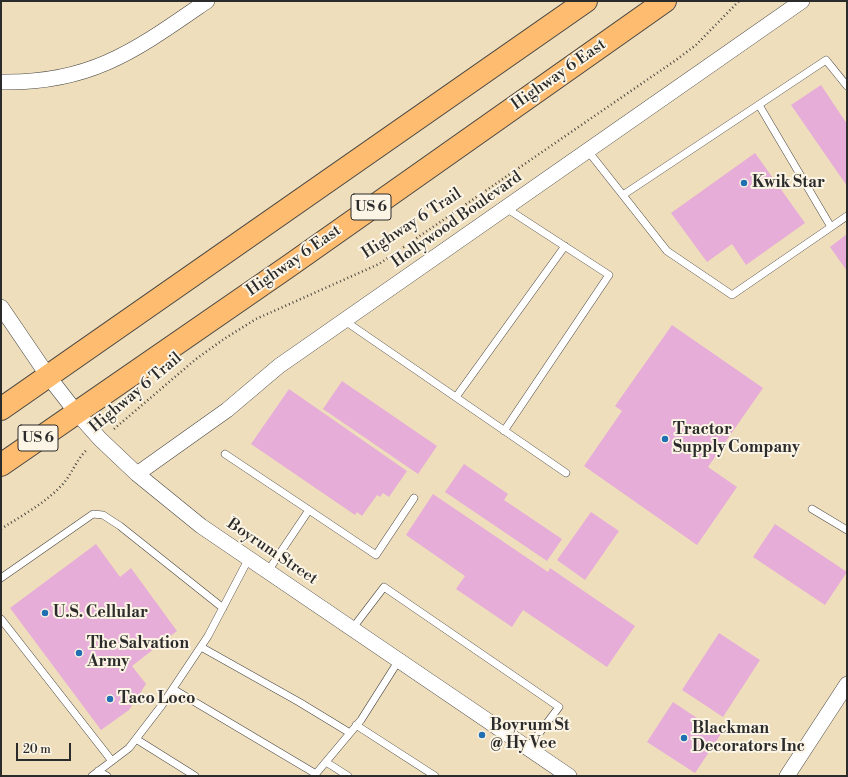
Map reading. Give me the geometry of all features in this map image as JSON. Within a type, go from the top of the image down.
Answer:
[{"type":"main road","name":"US 6","points":[[1,410],[586,1]]},
{"type":"main road","name":"Highway 6 East","points":[[1,465],[289,266],[665,1]]},
{"type":"street","points":[[1,82],[23,83],[57,79],[90,70],[122,57],[151,40],[207,1]]},
{"type":"street","name":"Hollywood Boulevard","points":[[137,474],[227,410],[279,366],[802,1]]},
{"type":"street","name":"Boyrum Street","points":[[1,307],[48,376],[76,412],[100,439],[137,474],[201,526],[569,776]]},
{"type":"street","points":[[787,776],[847,684]]},
{"type":"lane","points":[[623,195],[826,60],[847,86]]},
{"type":"lane","points":[[759,105],[831,227]]},
{"type":"lane","points":[[588,150],[667,251],[732,295],[847,216]]},
{"type":"lane","points":[[504,431],[609,275],[506,208]]},
{"type":"lane","points":[[456,397],[565,246]]},
{"type":"lane","points":[[345,321],[566,473]]},
{"type":"lane","points":[[225,454],[376,555],[414,498]]},
{"type":"lane","points":[[812,508],[847,530]]},
{"type":"lane","points":[[268,572],[309,510]]},
{"type":"lane","points":[[1,578],[93,514],[103,515],[120,526],[223,608]]},
{"type":"lane","points":[[92,776],[129,748],[173,689],[201,647],[249,558]]},
{"type":"lane","points":[[352,629],[384,587],[559,707],[528,748]]},
{"type":"lane","points":[[1,619],[112,761]]},
{"type":"lane","points":[[201,647],[299,702],[350,733]]},
{"type":"lane","points":[[173,689],[315,775],[356,725],[399,660]]},
{"type":"lane","points":[[356,725],[435,776]]},
{"type":"lane","points":[[136,739],[195,776]]},
{"type":"lane","points":[[326,762],[348,776]]},
{"type":"lane","points":[[98,771],[107,776]]},
{"type":"path","name":"Highway 6 Trail","points":[[1,530],[43,501],[61,486],[81,455],[126,420],[196,359],[224,339],[263,316],[379,264],[676,60],[696,45],[739,1]]},
{"type":"building","points":[[821,85],[847,124],[847,186],[791,105]]},
{"type":"building","name":"Kwik Star","points":[[755,153],[805,223],[746,265],[732,244],[707,262],[671,213]]},
{"type":"building","points":[[847,234],[847,271],[830,247]]},
{"type":"building","name":"Tractor Supply Company","points":[[672,325],[763,388],[708,467],[737,487],[697,545],[584,466],[622,411],[615,406]]},
{"type":"building","points":[[342,381],[437,446],[418,474],[323,409]]},
{"type":"building","points":[[289,389],[407,471],[389,497],[383,493],[380,497],[377,495],[362,516],[357,512],[355,515],[251,444]]},
{"type":"building","points":[[464,464],[508,494],[504,500],[562,539],[547,561],[445,492]]},
{"type":"building","points":[[433,494],[548,572],[550,568],[635,626],[607,667],[523,610],[512,627],[456,589],[465,576],[406,535]]},
{"type":"building","points":[[591,512],[619,531],[585,580],[557,560]]},
{"type":"building","points":[[775,524],[847,572],[825,605],[753,557]]},
{"type":"building","points":[[96,544],[120,577],[131,568],[177,631],[132,666],[146,684],[129,710],[101,730],[10,608]]},
{"type":"building","points":[[719,633],[760,660],[723,717],[682,690]]},
{"type":"building","name":"Blackman Decorators Inc","points":[[673,702],[721,734],[695,773],[647,742]]},
{"type":"place","name":"Kwik Star","points":[[744,183]]},
{"type":"place","name":"Tractor Supply Company","points":[[665,439]]},
{"type":"place","name":"U.S. Cellular","points":[[45,613]]},
{"type":"place","name":"The Salvation Army","points":[[79,653]]},
{"type":"place","name":"Taco Loco","points":[[110,699]]},
{"type":"place","name":"Boyrum St @ Hy Vee","points":[[482,735]]},
{"type":"place","name":"Blackman Decorators Inc","points":[[684,738]]}]
